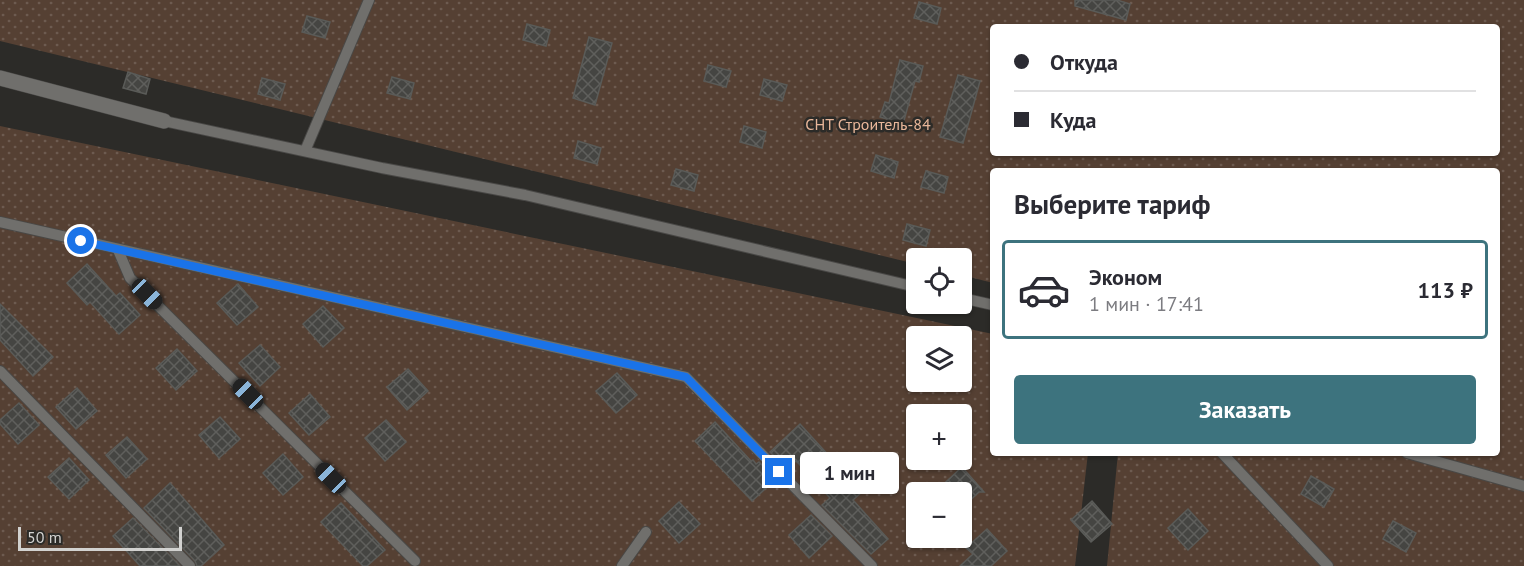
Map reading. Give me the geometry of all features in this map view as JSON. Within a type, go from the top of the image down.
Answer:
[{"type":"street","points":[[0,78],[164,121]]},
{"type":"lane","points":[[305,151],[369,0]]},
{"type":"lane","points":[[164,121],[525,195],[906,285]]},
{"type":"lane","points":[[0,222],[686,377],[872,566]]},
{"type":"lane","points":[[118,250],[130,278],[415,561]]},
{"type":"lane","points":[[972,300],[990,304]]},
{"type":"lane","points":[[0,371],[190,566]]},
{"type":"lane","points":[[1225,456],[1328,566]]},
{"type":"lane","points":[[1418,456],[1524,486]]},
{"type":"lane","points":[[622,566],[646,532]]},
{"type":"green space","name":"СНТ Строитель-84","points":[[0,0],[1524,0],[1524,566],[1107,566],[1118,456],[1500,456],[1500,168],[990,168],[990,282],[972,278],[972,248],[906,248],[906,262],[0,41]]},
{"type":"green space","points":[[0,126],[955,326],[906,326],[906,392],[972,392],[972,330],[990,333],[990,456],[1088,456],[1075,566],[0,566]]},
{"type":"building","points":[[1075,0],[1117,0],[1130,4],[1126,20],[1075,6]]},
{"type":"building","points":[[919,2],[941,8],[937,24],[914,18]]},
{"type":"building","points":[[307,16],[330,22],[325,38],[302,32]]},
{"type":"building","points":[[527,24],[550,30],[546,46],[523,40]]},
{"type":"building","points":[[589,37],[612,43],[595,105],[573,98]]},
{"type":"building","points":[[900,60],[923,66],[919,82],[915,81],[903,124],[880,117],[885,102],[889,103]]},
{"type":"building","points":[[708,65],[731,71],[726,87],[704,81]]},
{"type":"building","points":[[128,72],[150,79],[146,94],[123,88]]},
{"type":"building","points":[[958,75],[980,81],[963,143],[940,137]]},
{"type":"building","points":[[392,77],[414,83],[410,99],[387,93]]},
{"type":"building","points":[[262,78],[285,84],[280,100],[258,94]]},
{"type":"building","points":[[764,79],[787,85],[782,101],[760,95]]},
{"type":"building","points":[[744,126],[766,132],[762,148],[740,142]]},
{"type":"building","points":[[578,141],[601,148],[597,164],[574,158]]},
{"type":"building","points":[[876,155],[898,162],[894,178],[871,171]]},
{"type":"building","points":[[676,169],[698,175],[694,191],[671,185]]},
{"type":"building","points":[[926,171],[948,177],[944,193],[921,187]]},
{"type":"building","points":[[907,224],[930,230],[926,246],[903,240]]},
{"type":"building","points":[[87,264],[116,296],[120,293],[140,315],[119,334],[90,302],[87,305],[67,283]]},
{"type":"building","points":[[238,284],[258,307],[237,325],[217,303]]},
{"type":"building","points":[[0,304],[53,357],[33,376],[0,340]]},
{"type":"building","points":[[323,306],[344,328],[323,347],[303,324]]},
{"type":"building","points":[[260,345],[280,367],[260,386],[239,363]]},
{"type":"building","points":[[177,349],[197,371],[176,390],[156,368]]},
{"type":"building","points":[[408,369],[428,391],[407,410],[387,387]]},
{"type":"building","points":[[617,373],[637,395],[616,413],[596,391]]},
{"type":"building","points":[[77,388],[97,411],[76,429],[56,407]]},
{"type":"building","points":[[310,394],[330,417],[309,435],[289,413]]},
{"type":"building","points":[[19,403],[39,425],[18,444],[0,424],[0,420]]},
{"type":"building","points":[[220,417],[240,439],[219,458],[199,435]]},
{"type":"building","points":[[386,420],[406,442],[385,461],[365,438]]},
{"type":"building","points":[[715,422],[751,461],[753,460],[756,464],[759,462],[776,479],[752,501],[695,441]]},
{"type":"building","points":[[800,424],[862,492],[853,500],[888,539],[871,554],[822,505],[830,498],[800,465],[796,461],[787,469],[770,452]]},
{"type":"building","points":[[127,437],[147,459],[126,478],[106,455]]},
{"type":"building","points":[[283,454],[303,477],[283,495],[263,473]]},
{"type":"building","points":[[69,458],[89,480],[69,499],[48,477]]},
{"type":"building","points":[[959,470],[965,470],[984,492],[979,492],[972,499],[972,482],[946,482]]},
{"type":"building","points":[[1311,476],[1334,489],[1324,507],[1301,494]]},
{"type":"building","points":[[170,483],[224,545],[201,566],[197,566],[195,561],[144,508]]},
{"type":"building","points":[[1092,501],[1112,524],[1091,542],[1071,520]]},
{"type":"building","points":[[679,502],[700,524],[679,543],[659,521]]},
{"type":"building","points":[[341,503],[385,550],[367,566],[363,566],[321,522]]},
{"type":"building","points":[[1188,509],[1208,531],[1188,550],[1168,528]]},
{"type":"building","points":[[811,515],[832,536],[809,558],[789,535]]},
{"type":"building","points":[[133,518],[180,566],[140,566],[113,536]]},
{"type":"building","points":[[1393,521],[1416,533],[1406,552],[1383,539]]},
{"type":"building","points":[[987,529],[1007,551],[991,566],[960,566],[973,554],[966,548],[972,548],[972,543]]},
{"type":"route","points":[[81,241],[686,377],[779,472]]}]
